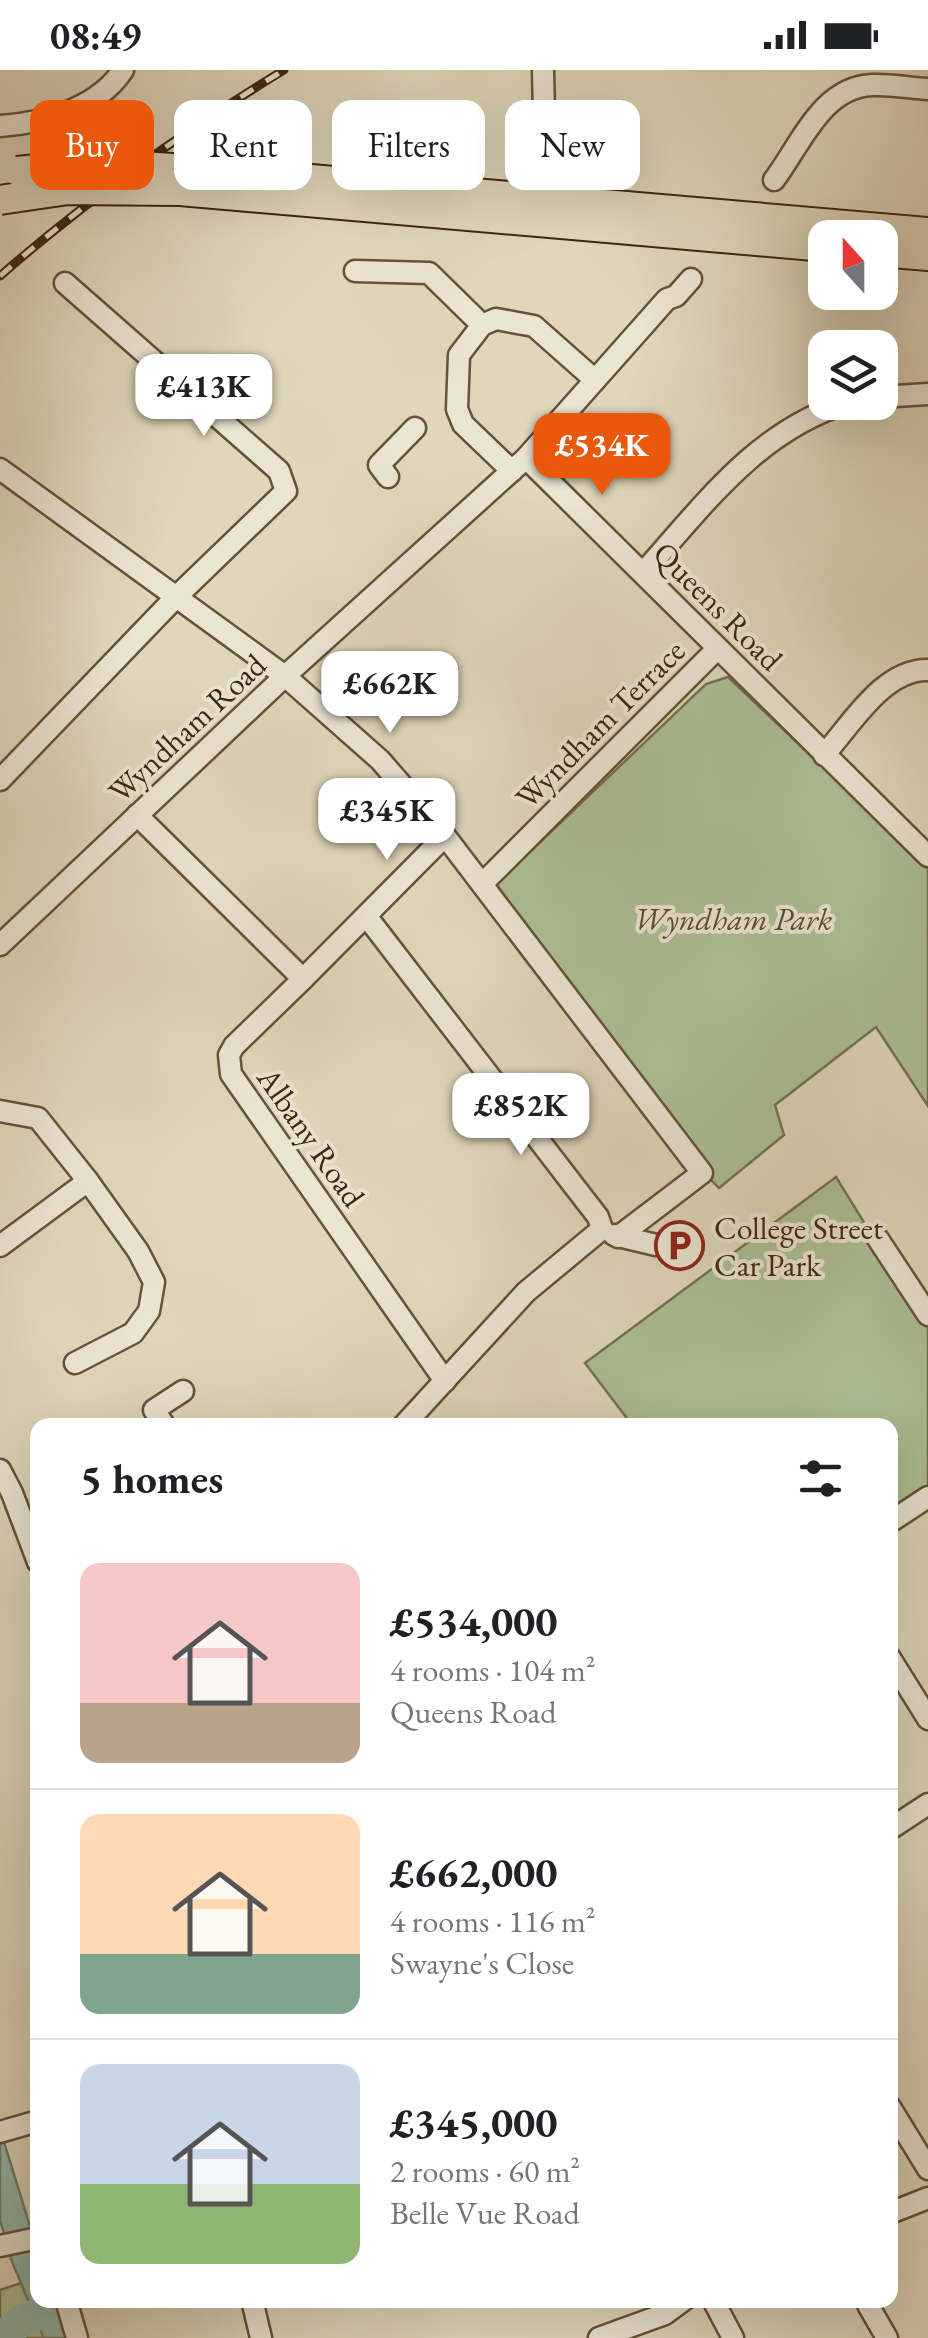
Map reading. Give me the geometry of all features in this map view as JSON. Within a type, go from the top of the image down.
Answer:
[{"type":"highway","points":[[8,173],[96,163],[928,232]]},
{"type":"highway","points":[[0,200],[68,190],[180,191],[808,246]]},
{"type":"highway","points":[[898,254],[928,256]]},
{"type":"street","points":[[0,126],[30,124],[74,110],[114,82],[122,70]]},
{"type":"street","points":[[543,70],[544,100]]},
{"type":"street","points":[[774,180],[825,104],[852,87],[876,77],[928,89]]},
{"type":"street","points":[[355,271],[429,273],[482,325]]},
{"type":"street","name":"Wyndham Road","points":[[3,936],[519,464],[595,380],[659,292],[676,296],[691,278]]},
{"type":"street","points":[[0,780],[175,598],[286,491],[278,472],[65,283]]},
{"type":"street","points":[[519,464],[463,424],[456,409],[459,354],[482,325],[496,320],[534,326],[595,380]]},
{"type":"street","points":[[898,396],[928,394]]},
{"type":"street","points":[[643,573],[744,460],[808,419]]},
{"type":"street","points":[[388,477],[378,464],[415,428]]},
{"type":"street","name":"Queens Road","points":[[519,464],[643,573],[928,856]]},
{"type":"street","points":[[0,469],[286,676],[380,760],[421,805],[702,1173],[538,1280],[410,1418]]},
{"type":"street","name":"Wyndham Terrace","points":[[482,884],[717,649]]},
{"type":"street","points":[[824,755],[888,683],[908,672],[928,670]]},
{"type":"street","points":[[137,815],[303,978]]},
{"type":"street","name":"Albany Road","points":[[444,837],[229,1055],[231,1074],[444,1381]]},
{"type":"street","points":[[367,918],[610,1233],[656,1245]]},
{"type":"street","points":[[0,1111],[38,1118],[138,1251],[154,1282],[149,1310],[133,1334],[76,1363]]},
{"type":"street","points":[[0,1246],[88,1181]]},
{"type":"street","points":[[878,1239],[928,1316]]},
{"type":"street","points":[[159,1418],[154,1410],[183,1392]]},
{"type":"street","points":[[0,1470],[26,1510],[30,1527]]},
{"type":"street","points":[[898,1517],[928,1498]]},
{"type":"street","points":[[898,1678],[928,1719]]},
{"type":"street","points":[[898,1824],[928,1804]]},
{"type":"street","points":[[898,2121],[928,2169]]},
{"type":"street","points":[[0,2131],[30,2123]]},
{"type":"street","points":[[898,2210],[928,2198]]},
{"type":"street","points":[[1,2246],[30,2239]]},
{"type":"street","points":[[69,2308],[78,2338]]},
{"type":"street","points":[[254,2308],[261,2338]]},
{"type":"street","points":[[599,2338],[673,2308]]},
{"type":"street","points":[[717,2308],[734,2338]]},
{"type":"street","points":[[870,2308],[887,2338]]},
{"type":"green space","name":"Wyndham Park","points":[[728,677],[928,867],[928,1106],[876,1027],[775,1105],[784,1135],[719,1188],[493,887],[706,684]]},
{"type":"green space","points":[[836,1177],[928,1326],[928,1486],[898,1505],[898,1418],[627,1418],[585,1363]]},
{"type":"green space","points":[[21,2283],[44,2338],[0,2338],[0,2290]]},
{"type":"water","points":[[0,2129],[30,2226],[30,2304],[0,2220]]},
{"type":"water","points":[[31,2308],[58,2308],[68,2338],[44,2338]]},
{"type":"waterway","points":[[2,2338],[21,2321],[44,2312]]},
{"type":"railway","points":[[0,276],[138,167],[284,70]]},
{"type":"place","name":"College Street Car Park","points":[[679,1246]]}]
